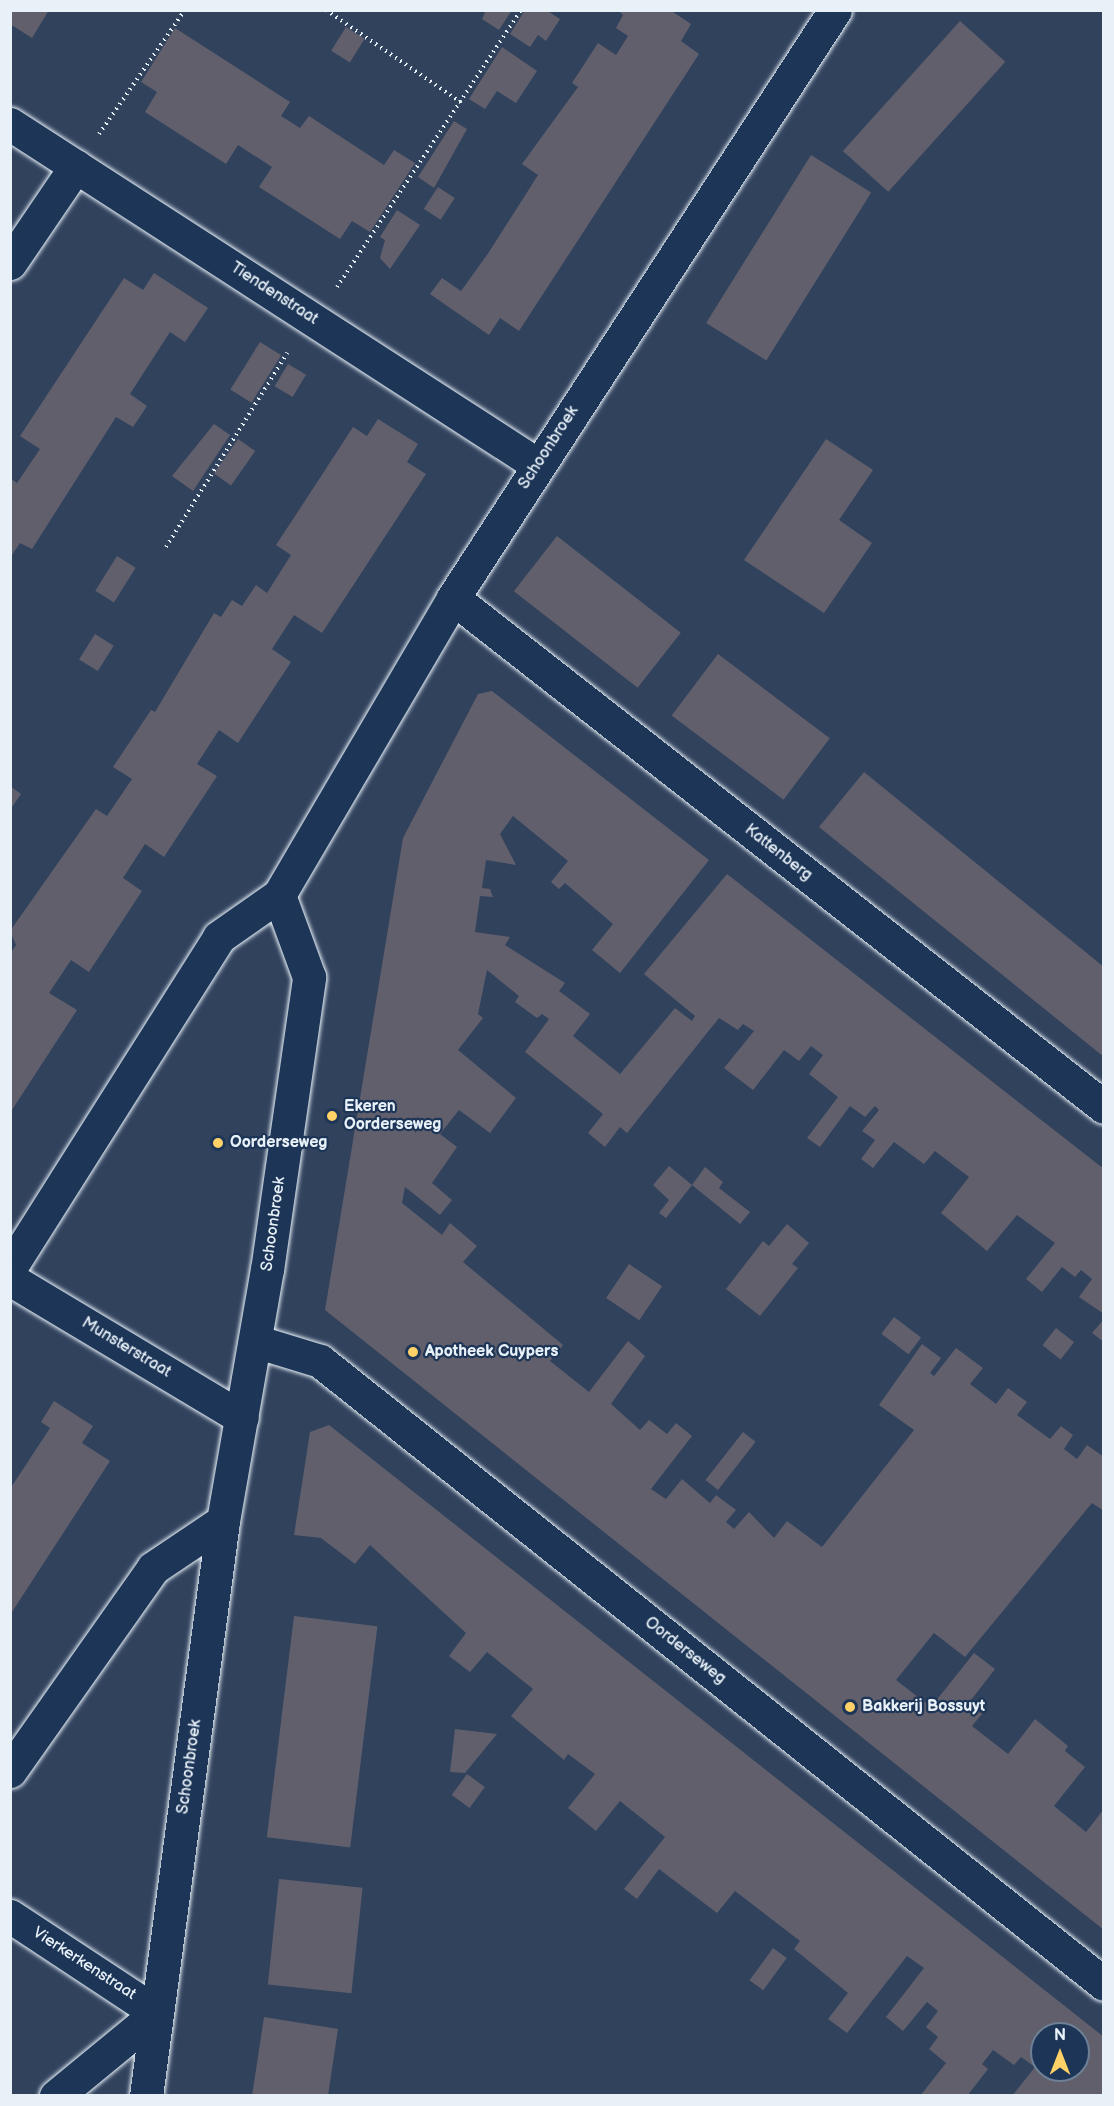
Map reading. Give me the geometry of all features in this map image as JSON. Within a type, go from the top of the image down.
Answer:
[{"type":"street","name":"Schoonbroek","points":[[10,1268],[219,937],[279,895],[453,598],[831,12]]},
{"type":"street","name":"Tiendenstraat","points":[[10,124],[538,465]]},
{"type":"street","points":[[10,263],[76,166]]},
{"type":"street","name":"Kattenberg","points":[[453,598],[1104,1107]]},
{"type":"street","name":"Schoonbroek","points":[[146,2096],[223,1521],[255,1341],[309,977],[279,895]]},
{"type":"street","name":"Munsterstraat","points":[[10,1279],[242,1418]]},
{"type":"street","name":"Oorderseweg","points":[[255,1341],[320,1361],[1104,1984]]},
{"type":"street","points":[[10,1771],[153,1568],[223,1521]]},
{"type":"street","name":"Vierkerkenstraat","points":[[10,1916],[157,2013]]},
{"type":"street","points":[[56,2096],[157,2013]]},
{"type":"path","points":[[76,166],[185,10]]},
{"type":"path","points":[[326,10],[462,103]]},
{"type":"path","points":[[166,547],[312,318],[462,103],[521,10]]},
{"type":"building","points":[[10,10],[49,10],[32,38],[10,24]]},
{"type":"building","points":[[486,10],[512,10],[499,30],[482,19]]},
{"type":"building","points":[[525,10],[546,10],[560,19],[546,41],[538,35],[530,47],[510,34]]},
{"type":"building","points":[[618,10],[670,10],[691,24],[681,41],[699,54],[519,331],[500,318],[489,335],[430,294],[442,278],[461,291],[489,252],[538,175],[522,164],[578,87],[572,83],[598,43],[616,55],[628,36],[616,28],[623,15]]},
{"type":"building","points":[[960,21],[1005,62],[888,192],[843,151]]},
{"type":"building","points":[[346,27],[365,39],[350,62],[331,51]]},
{"type":"building","points":[[175,28],[290,102],[281,116],[300,128],[309,116],[384,165],[394,150],[415,163],[370,232],[352,221],[340,239],[259,187],[272,167],[238,145],[226,164],[145,112],[157,92],[141,82]]},
{"type":"building","points":[[502,47],[537,71],[516,103],[497,91],[485,109],[469,99]]},
{"type":"building","points":[[454,121],[467,129],[434,188],[418,177]]},
{"type":"building","points":[[811,155],[871,193],[766,361],[706,323]]},
{"type":"building","points":[[438,187],[455,198],[441,220],[424,209]]},
{"type":"building","points":[[397,210],[420,225],[390,269],[380,258],[385,240],[380,237]]},
{"type":"building","points":[[154,273],[208,308],[185,342],[170,332],[130,394],[147,406],[133,427],[116,417],[32,549],[20,543],[10,558],[10,478],[17,483],[40,449],[20,436],[124,278],[143,290]]},
{"type":"building","points":[[260,342],[281,355],[252,403],[230,389]]},
{"type":"building","points":[[288,364],[306,375],[293,397],[275,386]]},
{"type":"building","points":[[378,419],[418,444],[407,462],[426,474],[322,633],[294,615],[272,649],[291,662],[238,743],[219,730],[197,764],[217,776],[164,857],[145,844],[123,878],[142,891],[89,972],[71,960],[49,993],[77,1010],[10,1113],[10,954],[16,945],[10,931],[96,809],[107,816],[132,779],[113,767],[151,710],[155,712],[214,613],[221,617],[232,600],[242,606],[256,585],[267,593],[291,555],[276,545],[353,427],[367,436]]},
{"type":"building","points":[[214,424],[230,435],[193,491],[172,476]]},
{"type":"building","points":[[238,439],[255,451],[231,485],[214,473]]},
{"type":"building","points":[[826,439],[873,470],[839,520],[872,543],[824,613],[744,560]]},
{"type":"building","points":[[557,536],[681,633],[638,688],[514,591]]},
{"type":"building","points":[[117,556],[136,568],[114,602],[95,591]]},
{"type":"building","points":[[95,634],[114,646],[98,671],[79,659]]},
{"type":"building","points":[[718,654],[830,738],[783,800],[672,715]]},
{"type":"building","points":[[492,691],[709,860],[620,973],[592,950],[613,924],[565,883],[559,889],[551,882],[568,861],[513,816],[500,834],[516,865],[486,860],[482,888],[490,889],[493,897],[480,896],[475,932],[510,937],[505,945],[565,983],[559,991],[590,1014],[573,1036],[620,1074],[675,1008],[692,1021],[695,1016],[644,974],[727,874],[1104,1169],[1104,1314],[1079,1297],[1092,1279],[1081,1270],[1075,1277],[1062,1267],[1042,1292],[1026,1279],[1055,1243],[1017,1215],[987,1251],[941,1213],[969,1177],[935,1151],[924,1164],[894,1142],[873,1168],[861,1159],[875,1140],[862,1131],[879,1110],[875,1106],[865,1117],[850,1106],[820,1147],[807,1138],[838,1097],[809,1074],[823,1055],[811,1046],[799,1061],[784,1050],[753,1090],[724,1068],[754,1031],[743,1024],[738,1030],[719,1018],[627,1133],[620,1127],[605,1147],[588,1133],[603,1114],[525,1052],[549,1019],[542,1014],[537,1018],[515,1002],[519,996],[487,970],[478,1014],[483,1018],[458,1050],[516,1098],[490,1133],[459,1110],[440,1134],[457,1147],[432,1183],[452,1200],[440,1215],[405,1187],[402,1203],[442,1235],[450,1223],[477,1246],[463,1262],[563,1345],[550,1361],[589,1392],[628,1341],[645,1356],[611,1404],[640,1430],[649,1420],[667,1434],[676,1423],[692,1436],[651,1489],[666,1499],[682,1479],[710,1503],[716,1495],[736,1510],[726,1522],[734,1529],[749,1512],[774,1538],[787,1521],[822,1547],[914,1430],[879,1405],[922,1344],[941,1358],[930,1373],[934,1376],[956,1348],[983,1368],[970,1384],[996,1404],[1008,1388],[1027,1402],[1017,1415],[1050,1439],[1061,1426],[1073,1435],[1064,1449],[1077,1459],[1087,1445],[1104,1457],[1104,1511],[1092,1503],[965,1657],[934,1633],[896,1680],[931,1707],[974,1653],[995,1669],[968,1704],[982,1714],[972,1726],[1008,1754],[1035,1719],[1068,1746],[1065,1751],[1085,1767],[1054,1806],[1086,1832],[1104,1809],[1104,1930],[325,1310],[403,838],[478,694]]},
{"type":"building","points":[[864,772],[1104,967],[1104,1057],[819,827]]},
{"type":"building","points":[[10,786],[21,794],[10,810]]},
{"type":"building","points":[[669,1166],[692,1185],[666,1218],[659,1213],[669,1200],[653,1185]]},
{"type":"building","points":[[705,1167],[723,1182],[719,1188],[750,1212],[740,1224],[692,1185]]},
{"type":"building","points":[[787,1224],[809,1243],[792,1264],[798,1268],[760,1316],[726,1289],[763,1241],[769,1246]]},
{"type":"building","points":[[629,1264],[662,1286],[639,1320],[606,1298]]},
{"type":"building","points":[[894,1317],[921,1337],[909,1354],[881,1334]]},
{"type":"building","points":[[1104,1319],[1104,1342],[1092,1333]]},
{"type":"building","points":[[1056,1328],[1074,1342],[1061,1359],[1042,1345]]},
{"type":"building","points":[[54,1401],[93,1426],[82,1443],[110,1461],[10,1615],[10,1489],[50,1428],[41,1422]]},
{"type":"building","points":[[329,1425],[1085,2022],[1030,2022],[1030,2063],[1021,2057],[1014,2065],[993,2050],[982,2064],[988,2069],[967,2096],[920,2096],[946,2063],[929,2049],[938,2037],[926,2027],[938,2011],[927,2002],[903,2031],[886,2017],[924,1968],[907,1956],[847,2033],[828,2019],[848,1993],[794,1949],[800,1941],[735,1891],[717,1913],[659,1869],[637,1899],[624,1889],[665,1837],[620,1801],[596,1831],[568,1808],[595,1774],[568,1754],[564,1760],[511,1716],[533,1689],[487,1652],[470,1672],[449,1656],[466,1633],[370,1545],[355,1564],[321,1538],[294,1535],[310,1432]]},
{"type":"building","points":[[743,1432],[756,1442],[718,1490],[705,1480]]},
{"type":"building","points":[[294,1616],[377,1626],[350,1848],[267,1837]]},
{"type":"building","points":[[455,1729],[497,1734],[465,1773],[450,1772]]},
{"type":"building","points":[[467,1774],[485,1787],[470,1808],[452,1795]]},
{"type":"building","points":[[279,1879],[363,1888],[351,1993],[268,1984]]},
{"type":"building","points":[[773,1948],[787,1958],[763,1990],[749,1980]]},
{"type":"building","points":[[264,2017],[338,2029],[328,2096],[252,2096]]},
{"type":"building","points":[[1090,2026],[1104,2037],[1104,2096],[1012,2096],[1030,2073],[1030,2082],[1090,2082]]},
{"type":"place","name":"Ekeren Oorderseweg","points":[[332,1116]]},
{"type":"place","name":"Oorderseweg","points":[[218,1143]]},
{"type":"place","name":"Apotheek Cuypers","points":[[413,1352]]},
{"type":"place","name":"Bakkerij Bossuyt","points":[[850,1707]]}]
